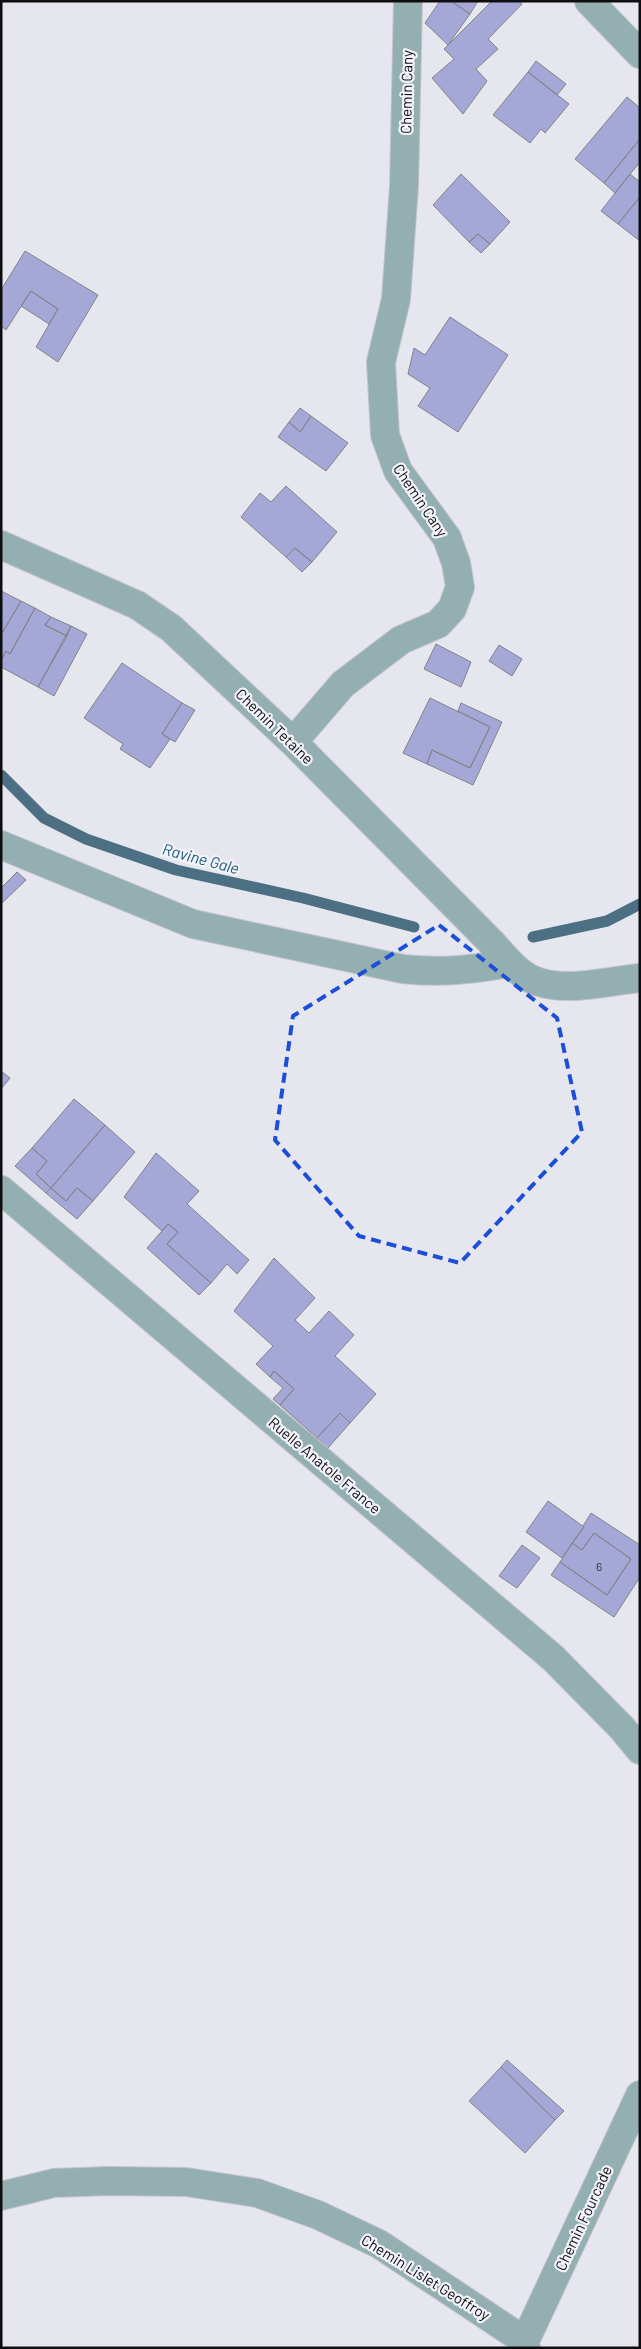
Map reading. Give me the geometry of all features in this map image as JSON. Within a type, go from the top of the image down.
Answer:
[{"type":"street","name":"Chemin Cany","points":[[293,742],[343,684],[402,640],[438,624],[452,609],[460,587],[456,563],[447,538],[398,471],[385,435],[381,362],[396,299],[404,186],[408,1]]},
{"type":"street","points":[[589,1],[640,54]]},
{"type":"street","name":"Chemin Tetaine","points":[[1,545],[137,605],[172,628],[293,742],[491,942],[509,963],[531,979],[555,985],[580,985],[640,978]]},
{"type":"street","points":[[1,845],[192,924],[403,969],[438,972],[470,970],[509,963]]},
{"type":"street","name":"Ruelle Anatole France","points":[[1,1190],[553,1658],[622,1728],[640,1750]]},
{"type":"street","name":"Chemin Fourcade","points":[[526,2344],[640,2095]]},
{"type":"street","name":"Chemin Lislet Geoffroy","points":[[1,2196],[54,2183],[109,2181],[186,2182],[257,2193],[318,2215],[379,2244],[526,2344]]},
{"type":"highlighted area","points":[[439,925],[557,1018],[582,1132],[460,1263],[359,1236],[275,1140],[293,1016]]},
{"type":"building","points":[[440,1],[451,1],[470,14],[448,45],[425,23]]},
{"type":"building","points":[[451,1],[478,1],[470,14]]},
{"type":"building","points":[[492,1],[519,1],[522,4],[488,39],[498,49],[476,69],[487,81],[463,114],[432,78],[454,59],[444,49]]},
{"type":"building","points":[[536,61],[566,84],[557,95],[528,72]]},
{"type":"building","points":[[528,72],[569,104],[545,133],[541,129],[530,143],[493,115]]},
{"type":"building","points":[[627,97],[640,108],[640,139],[604,183],[575,159]]},
{"type":"building","points":[[640,139],[640,162],[615,193],[604,183]]},
{"type":"building","points":[[461,174],[510,222],[490,244],[478,234],[469,242],[433,205]]},
{"type":"building","points":[[630,174],[640,182],[640,197],[618,224],[601,211]]},
{"type":"building","points":[[640,197],[640,241],[618,224]]},
{"type":"building","points":[[478,234],[490,244],[481,253],[469,242]]},
{"type":"building","points":[[25,251],[98,295],[58,362],[36,347],[58,309],[31,291],[6,330],[1,326],[1,290]]},
{"type":"building","points":[[31,291],[58,309],[49,324],[21,306]]},
{"type":"building","points":[[450,317],[508,355],[458,432],[418,406],[430,388],[408,374],[414,348],[425,355]]},
{"type":"building","points":[[300,408],[311,416],[300,432],[289,422]]},
{"type":"building","points":[[311,416],[348,443],[326,471],[278,437],[289,422],[300,432]]},
{"type":"building","points":[[286,486],[337,532],[312,562],[295,548],[286,557],[241,517],[260,493],[271,502]]},
{"type":"building","points":[[295,548],[312,562],[302,572],[286,557]]},
{"type":"building","points":[[1,591],[21,601],[1,635]]},
{"type":"building","points":[[21,601],[35,608],[10,654],[6,651],[1,661],[1,635]]},
{"type":"building","points":[[35,608],[51,617],[45,625],[67,636],[38,687],[1,667],[1,661],[6,651],[10,654]]},
{"type":"building","points":[[51,617],[71,626],[67,636],[45,625]]},
{"type":"building","points":[[71,626],[87,634],[54,696],[38,687]]},
{"type":"building","points":[[436,644],[471,662],[461,687],[424,669]]},
{"type":"building","points":[[499,645],[522,659],[512,676],[489,661]]},
{"type":"building","points":[[122,663],[182,703],[162,734],[170,739],[150,768],[120,749],[123,744],[84,718]]},
{"type":"building","points":[[430,698],[490,727],[470,768],[432,750],[427,764],[403,753]]},
{"type":"building","points":[[182,703],[195,710],[175,742],[162,734]]},
{"type":"building","points":[[461,703],[502,722],[473,785],[427,764],[432,750],[470,768],[490,727],[458,711]]},
{"type":"building","points":[[17,872],[26,880],[1,904],[1,888]]},
{"type":"building","points":[[1,1071],[10,1078],[1,1089]]},
{"type":"building","points":[[74,1099],[105,1125],[51,1188],[36,1174],[47,1161],[32,1148]]},
{"type":"building","points":[[105,1125],[135,1152],[93,1201],[77,1188],[66,1201],[51,1188]]},
{"type":"building","points":[[32,1148],[47,1161],[36,1174],[51,1188],[46,1193],[15,1166]]},
{"type":"building","points":[[156,1153],[199,1191],[187,1204],[249,1260],[237,1274],[227,1264],[211,1283],[167,1244],[178,1232],[168,1224],[162,1231],[124,1197]]},
{"type":"building","points":[[51,1188],[66,1201],[77,1188],[93,1201],[77,1219],[46,1193]]},
{"type":"building","points":[[168,1224],[178,1232],[167,1244],[211,1283],[199,1295],[147,1248]]},
{"type":"building","points":[[274,1258],[315,1298],[295,1320],[309,1333],[329,1311],[354,1335],[335,1356],[376,1394],[350,1423],[340,1413],[317,1438],[280,1405],[294,1389],[274,1371],[270,1377],[256,1364],[273,1346],[234,1311]]},
{"type":"building","points":[[274,1371],[294,1389],[280,1405],[273,1399],[283,1388],[270,1377]]},
{"type":"building","points":[[340,1413],[350,1423],[328,1448],[317,1438]]},
{"type":"building","points":[[548,1501],[584,1527],[562,1558],[526,1532]]},
{"type":"building","points":[[591,1513],[640,1545],[640,1577],[614,1617],[551,1575],[560,1562],[607,1595],[631,1559],[594,1533],[582,1550],[572,1543],[584,1527]]},
{"type":"building","points":[[594,1533],[631,1559],[607,1595],[560,1562],[572,1543],[582,1550]]},
{"type":"building","points":[[522,1545],[540,1558],[517,1588],[499,1576]]},
{"type":"building","points":[[507,2060],[564,2111],[555,2120],[501,2067]]},
{"type":"building","points":[[501,2067],[555,2120],[525,2153],[469,2101]]},
{"type":"waterway","name":"Ravine Gale","points":[[1,775],[44,818],[86,839],[176,870],[303,898],[414,927]]},
{"type":"waterway","name":"Ravine Gale","points":[[533,937],[607,921],[640,904]]}]
